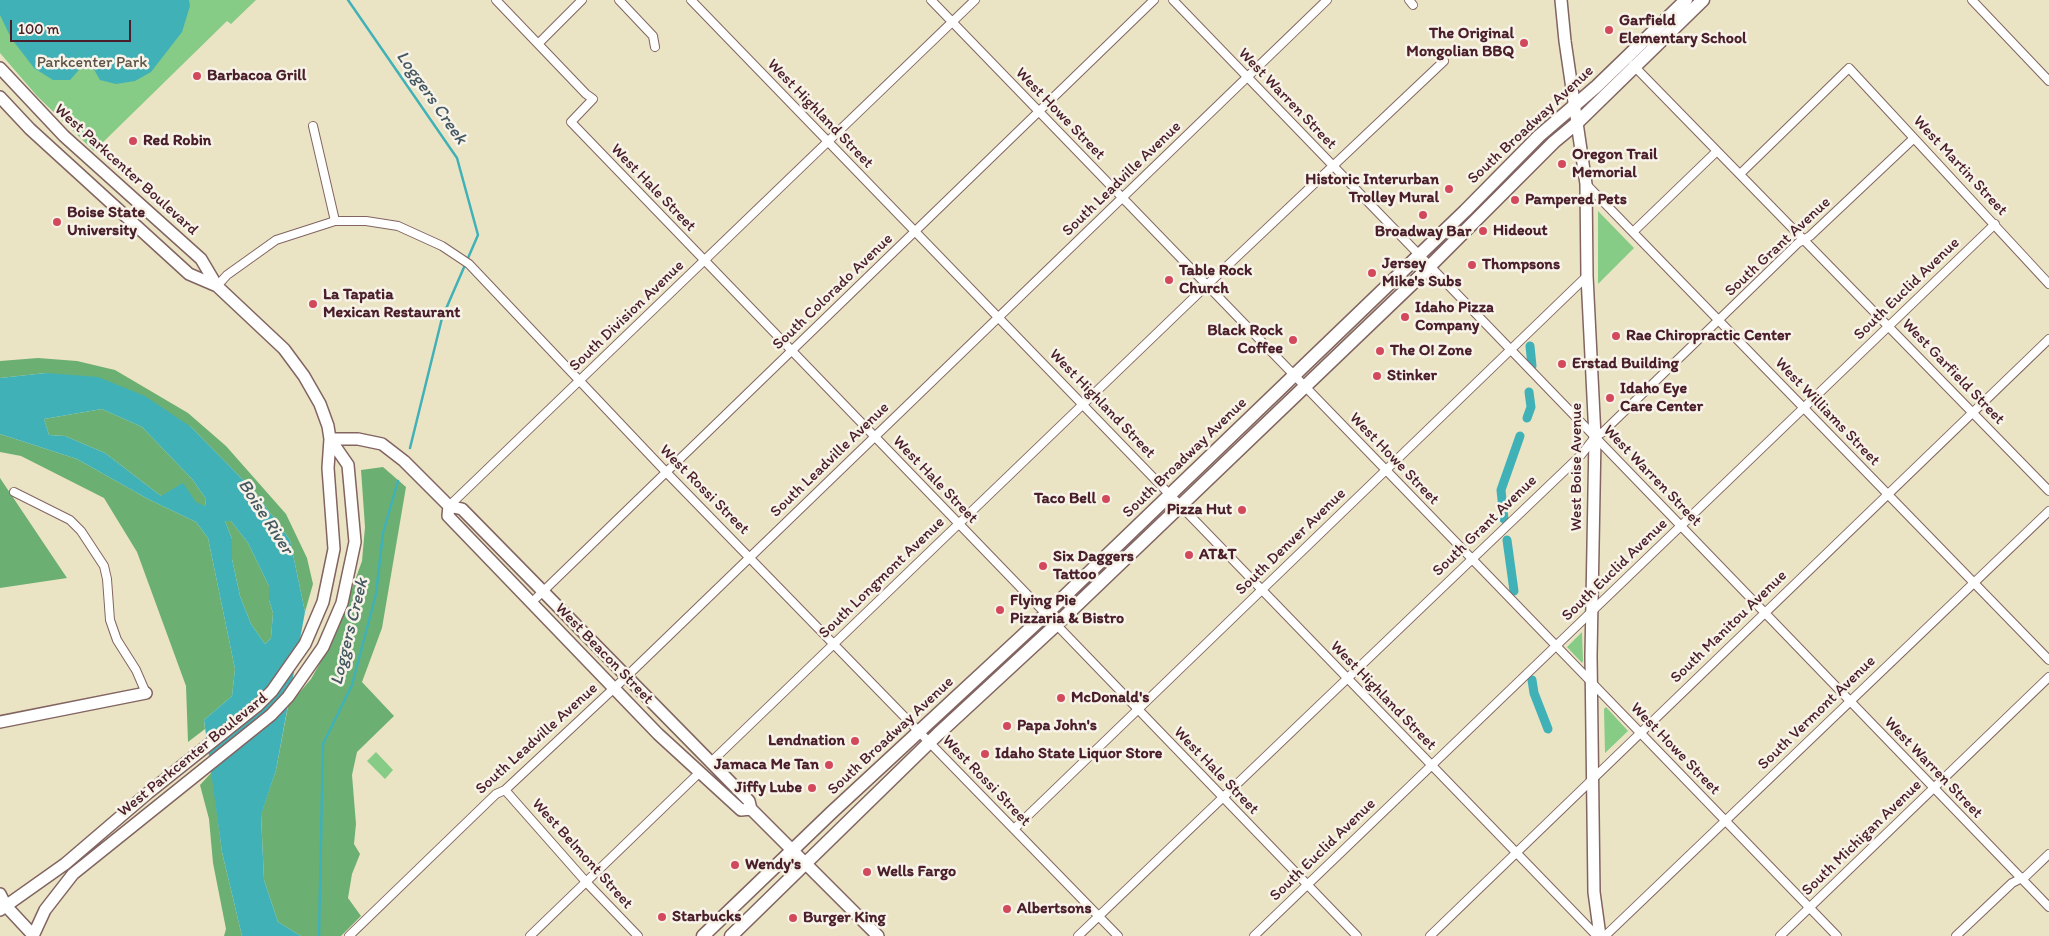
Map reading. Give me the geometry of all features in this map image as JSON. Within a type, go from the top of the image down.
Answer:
[{"type":"main road","name":"South Broadway Avenue","points":[[731,936],[930,742],[1056,625],[1430,266],[1554,142],[1578,122],[1686,0]]},
{"type":"main road","name":"South Broadway Avenue","points":[[703,936],[793,849],[1046,614],[1419,255],[1539,136],[1576,104],[1631,62],[1703,0]]},
{"type":"street","name":"West Hale Street","points":[[496,0],[586,94],[593,99],[571,122],[1357,936]]},
{"type":"street","points":[[538,44],[582,0]]},
{"type":"street","points":[[619,0],[654,36],[655,47]]},
{"type":"street","name":"West Highland Street","points":[[691,0],[1598,936]]},
{"type":"street","name":"West Howe Street","points":[[931,0],[1837,936]]},
{"type":"street","name":"South Division Avenue","points":[[450,506],[975,0]]},
{"type":"street","name":"South Colorado Avenue","points":[[531,603],[1154,0]]},
{"type":"street","name":"West Warren Street","points":[[1173,0],[2049,907]]},
{"type":"street","name":"South Leadville Avenue","points":[[349,936],[496,794],[505,790],[626,677],[749,556],[1006,311],[1327,0]]},
{"type":"street","name":"West Boise Avenue","points":[[1561,0],[1568,63],[1576,104],[1586,184],[1587,276],[1595,437],[1592,778],[1594,892],[1598,936]]},
{"type":"street","points":[[1972,0],[2049,81]]},
{"type":"street","name":"South Longmont Avenue","points":[[710,763],[1207,285],[1444,61]]},
{"type":"street","name":"West Garfield Street","points":[[1631,62],[2049,491]]},
{"type":"street","name":"West Parkcenter Boulevard","points":[[0,68],[64,136],[200,259],[216,286],[284,349],[304,376],[320,404],[328,426],[330,439],[328,468],[334,549],[323,602],[305,644],[272,690],[257,706],[175,771],[65,864],[3,908]]},
{"type":"street","name":"West Martin Street","points":[[1740,174],[1849,68],[1909,130],[1913,139],[1995,224],[2049,284]]},
{"type":"street","name":"West Parkcenter Boulevard","points":[[0,97],[30,129],[189,274],[216,286]]},
{"type":"street","points":[[313,126],[335,220]]},
{"type":"street","name":"South Grant Avenue","points":[[1078,936],[1581,455],[1595,437],[1603,432],[1719,320],[1913,139]]},
{"type":"street","points":[[1633,232],[1717,151]]},
{"type":"street","name":"West Williams Street","points":[[1586,184],[2049,660]]},
{"type":"street","name":"West Rossi Street","points":[[216,286],[227,275],[276,240],[335,220],[366,221],[398,226],[426,237],[453,253],[475,271],[666,472],[1118,936]]},
{"type":"street","name":"South Euclid Avenue","points":[[1254,936],[1995,224]]},
{"type":"street","name":"South Denver Avenue","points":[[1014,829],[1587,276]]},
{"type":"street","name":"South Manitou Avenue","points":[[1430,936],[2049,339]]},
{"type":"street","name":"West Parkcenter Boulevard","points":[[34,936],[45,910],[73,874],[271,715],[288,697],[324,647],[342,604],[355,542],[348,465],[330,439]]},
{"type":"street","name":"West Beacon Street","points":[[330,439],[358,439],[382,444],[404,461],[450,506],[462,509],[749,801],[752,809],[878,936]]},
{"type":"street","points":[[0,722],[146,693],[136,670],[117,640],[110,620],[104,566],[81,531],[70,520],[14,492]]},
{"type":"street","name":"West Beacon Street","points":[[450,506],[448,516],[614,688],[700,773],[741,810],[752,809]]},
{"type":"street","name":"South Vermont Avenue","points":[[1605,936],[1973,581],[2049,511]]},
{"type":"street","name":"South Michigan Avenue","points":[[1780,936],[2049,677]]},
{"type":"street","points":[[530,936],[700,773]]},
{"type":"street","name":"West Belmont Street","points":[[505,790],[587,883],[638,936]]},
{"type":"street","points":[[1956,936],[2012,882],[2021,878],[2049,854]]},
{"type":"street","points":[[0,894],[3,908],[34,936]]},
{"type":"green space","name":"Parkcenter Park","points":[[0,0],[256,0],[231,24],[227,21],[94,151],[37,96],[0,53]]},
{"type":"green space","points":[[1598,211],[1634,248],[1598,284]]},
{"type":"green space","points":[[38,358],[77,361],[115,370],[188,413],[226,446],[286,514],[307,558],[313,584],[305,612],[290,540],[255,492],[191,427],[46,373],[0,378],[0,361]]},
{"type":"green space","points":[[102,409],[142,427],[192,479],[206,499],[205,506],[161,496],[105,453],[65,436],[49,435],[44,419]]},
{"type":"green space","points":[[0,434],[77,459],[148,499],[196,522],[208,538],[235,669],[232,696],[204,720],[205,729],[188,742],[186,686],[137,552],[104,498],[21,456],[0,452]]},
{"type":"green space","points":[[383,467],[406,487],[382,628],[362,682],[394,716],[357,752],[352,775],[356,824],[354,844],[360,854],[352,874],[348,898],[361,916],[341,936],[301,936],[278,922],[264,880],[261,814],[276,770],[288,706],[311,679],[334,638],[362,561],[365,527],[361,470]]},
{"type":"green space","points":[[0,478],[67,578],[0,588]]},
{"type":"green space","points":[[225,521],[231,521],[248,543],[269,586],[269,600],[273,613],[271,638],[265,644],[251,624],[240,596],[232,559],[232,539]]},
{"type":"green space","points":[[1582,632],[1583,661],[1582,663],[1567,647]]},
{"type":"green space","points":[[1606,707],[1628,731],[1605,753],[1604,709]]},
{"type":"green space","points":[[376,752],[393,770],[385,779],[367,761]]},
{"type":"green space","points":[[212,772],[222,852],[242,936],[224,936],[226,929],[213,863],[209,819],[200,785]]},
{"type":"water","points":[[0,0],[189,0],[190,6],[182,32],[151,72],[135,81],[116,84],[100,80],[92,66],[85,63],[70,80],[53,80],[34,68],[11,38],[0,15]]},
{"type":"water","name":"Boise River","points":[[46,373],[98,377],[145,396],[191,427],[255,492],[290,540],[305,612],[276,770],[261,815],[264,880],[278,922],[301,936],[242,936],[222,852],[204,720],[232,696],[235,669],[208,538],[196,522],[148,499],[77,459],[0,434],[0,378]],"holes":[[[102,409],[142,427],[192,479],[206,499],[205,506],[196,502],[183,483],[161,496],[105,453],[65,436],[49,435],[44,419]],[[225,521],[231,521],[248,543],[269,586],[269,600],[273,613],[271,638],[265,644],[251,624],[240,596],[232,559],[232,539]]]},
{"type":"waterway","name":"Loggers Creek","points":[[348,0],[457,158],[478,235],[442,318],[410,448]]},
{"type":"waterway","points":[[1530,346],[1532,366]]},
{"type":"waterway","points":[[1527,418],[1531,407],[1529,392]]},
{"type":"waterway","points":[[1504,519],[1501,490],[1520,436]]},
{"type":"waterway","name":"Loggers Creek","points":[[319,936],[323,744],[352,685],[376,594],[383,533],[398,481]]},
{"type":"waterway","points":[[1507,540],[1514,591]]},
{"type":"waterway","points":[[1532,680],[1534,693],[1548,729]]},
{"type":"place","name":"Garfield Elementary School","points":[[1609,30]]},
{"type":"place","name":"The Original Mongolian BBQ","points":[[1524,43]]},
{"type":"place","name":"Barbacoa Grill","points":[[197,76]]},
{"type":"place","name":"Red Robin","points":[[133,141]]},
{"type":"place","name":"Oregon Trail Memorial","points":[[1562,164]]},
{"type":"place","name":"Historic Interurban Trolley Mural","points":[[1449,189]]},
{"type":"place","name":"Pampered Pets","points":[[1515,200]]},
{"type":"place","name":"Broadway Bar","points":[[1423,215]]},
{"type":"place","name":"Boise State University","points":[[57,222]]},
{"type":"place","name":"Hideout","points":[[1483,231]]},
{"type":"place","name":"Thompsons","points":[[1472,265]]},
{"type":"place","name":"Jersey Mike's Subs","points":[[1372,273]]},
{"type":"place","name":"Table Rock Church","points":[[1169,280]]},
{"type":"place","name":"La Tapatia Mexican Restaurant","points":[[313,304]]},
{"type":"place","name":"Idaho Pizza Company","points":[[1405,317]]},
{"type":"place","name":"Rae Chiropractic Center","points":[[1616,336]]},
{"type":"place","name":"Black Rock Coffee","points":[[1293,340]]},
{"type":"place","name":"The O! Zone","points":[[1380,351]]},
{"type":"place","name":"Erstad Building","points":[[1562,364]]},
{"type":"place","name":"Stinker","points":[[1377,376]]},
{"type":"place","name":"Idaho Eye Care Center","points":[[1610,398]]},
{"type":"place","name":"Taco Bell","points":[[1106,499]]},
{"type":"place","name":"Pizza Hut","points":[[1242,510]]},
{"type":"place","name":"AT&T","points":[[1189,555]]},
{"type":"place","name":"Six Daggers Tattoo","points":[[1043,566]]},
{"type":"place","name":"Flying Pie Pizzaria & Bistro","points":[[1000,610]]},
{"type":"place","name":"McDonald's","points":[[1061,698]]},
{"type":"place","name":"Papa John's","points":[[1007,726]]},
{"type":"place","name":"Lendnation","points":[[855,741]]},
{"type":"place","name":"Idaho State Liquor Store","points":[[985,754]]},
{"type":"place","name":"Jamaca Me Tan","points":[[829,765]]},
{"type":"place","name":"Jiffy Lube","points":[[812,788]]},
{"type":"place","name":"Wendy's","points":[[735,865]]},
{"type":"place","name":"Wells Fargo","points":[[867,872]]},
{"type":"place","name":"Albertsons","points":[[1007,909]]},
{"type":"place","name":"Starbucks","points":[[662,917]]},
{"type":"place","name":"Burger King","points":[[793,918]]}]
